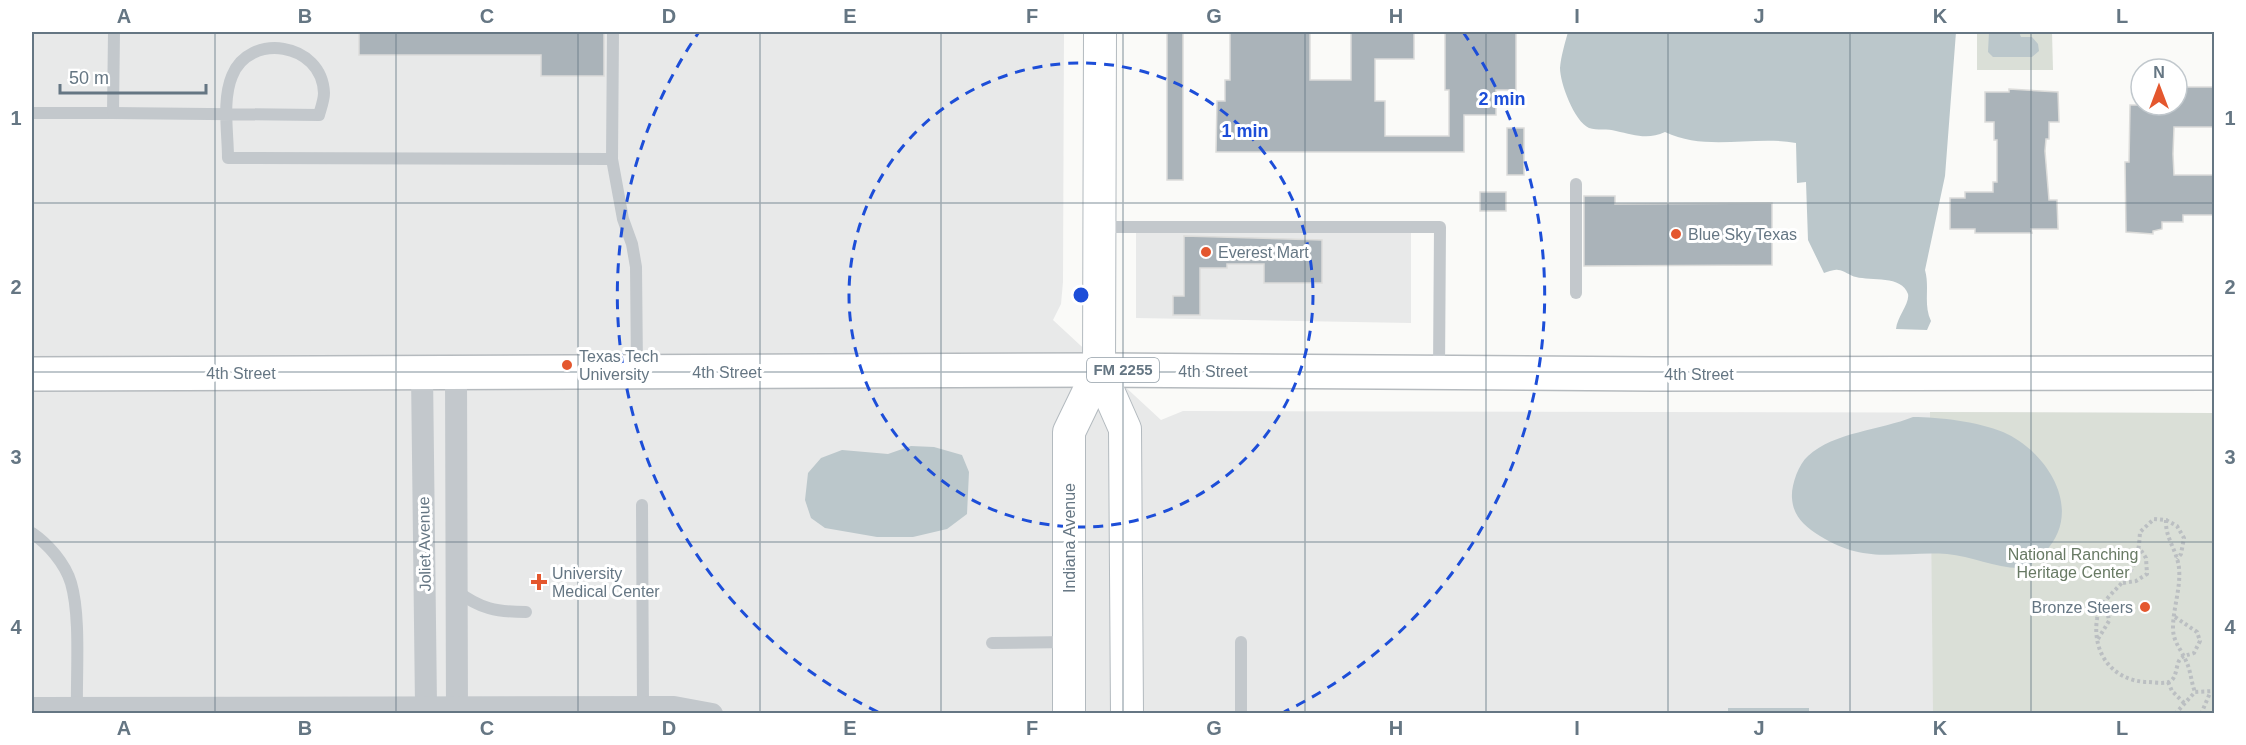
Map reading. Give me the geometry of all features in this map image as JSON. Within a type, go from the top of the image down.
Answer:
[{"type":"main road","name":"4th Street","points":[[32,374],[1099,370],[1654,374],[2214,373]]},
{"type":"street","name":"Indiana Avenue","points":[[1100,32],[1099,370],[1125,429],[1127,714]]},
{"type":"street","name":"Indiana Avenue","points":[[1069,714],[1069,432],[1099,370]]},
{"type":"street","name":"Joliet Avenue","points":[[422,373],[429,710]]},
{"type":"street","name":"Joliet Avenue","points":[[456,373],[457,710]]},
{"type":"street","points":[[32,708],[76,711],[687,707],[712,714]]},
{"type":"lane","points":[[112,113],[114,32]]},
{"type":"lane","points":[[613,32],[612,159],[623,219],[632,244],[636,267],[637,372]]},
{"type":"lane","points":[[32,113],[112,113],[228,114],[319,115],[324,94],[321,76],[311,60],[296,50],[263,50],[245,58],[232,75],[228,114],[228,158],[612,159]]},
{"type":"lane","points":[[1576,184],[1576,293]]},
{"type":"lane","points":[[1099,227],[1440,227],[1439,371]]},
{"type":"lane","points":[[642,505],[643,707]]},
{"type":"lane","points":[[32,533],[59,559],[71,582],[75,609],[76,711]]},
{"type":"lane","points":[[457,591],[474,604],[488,610],[526,612]]},
{"type":"lane","points":[[992,643],[1068,642]]},
{"type":"lane","points":[[1241,642],[1241,714]]},
{"type":"path","points":[[2168,682],[2137,682],[2122,678],[2100,651],[2097,617],[2106,601],[2122,583],[2140,549],[2140,531],[2154,519],[2166,520],[2177,526],[2184,538],[2181,554],[2177,559]]},
{"type":"path","points":[[2166,520],[2166,531],[2179,569],[2175,643],[2183,656],[2196,692]]},
{"type":"path","points":[[2122,583],[2136,581],[2146,574],[2146,558],[2140,549]]},
{"type":"path","points":[[2098,639],[2109,621],[2106,601]]},
{"type":"path","points":[[2175,617],[2199,637],[2199,647],[2194,653],[2183,656],[2168,682],[2170,688],[2184,704]]},
{"type":"path","points":[[2178,713],[2196,692],[2212,692],[2200,714]]},
{"type":"shaded area","name":"Texas Tech University","points":[[32,32],[1064,32],[1063,282],[1061,304],[1053,320],[1161,420],[1183,411],[2214,413],[2214,713],[32,713]]},
{"type":"shaded area","points":[[1568,32],[1956,32],[1945,176],[1925,270],[1927,308],[1931,321],[1927,330],[1896,329],[1908,298],[1905,288],[1899,284],[1893,281],[1856,277],[1840,270],[1824,273],[1808,240],[1806,182],[1797,183],[1796,143],[1697,141],[1665,132],[1653,136],[1641,136],[1613,130],[1592,129],[1583,124],[1573,110],[1561,75],[1561,59]]},
{"type":"shaded area","points":[[1989,32],[2019,32],[2021,37],[2032,37],[2038,44],[2039,51],[2032,57],[1993,57],[1988,52]]},
{"type":"shaded area","points":[[1136,231],[1411,231],[1411,323],[1136,318]]},
{"type":"shaded area","points":[[1913,417],[1959,421],[1993,428],[2019,441],[2034,453],[2056,483],[2061,501],[2062,518],[2056,536],[2040,557],[2030,565],[2019,568],[1947,554],[1867,554],[1837,545],[1814,532],[1800,520],[1793,504],[1792,493],[1798,470],[1808,456],[1819,448],[1844,437]]},
{"type":"shaded area","points":[[911,446],[934,447],[962,455],[969,472],[967,514],[947,529],[913,537],[877,537],[825,528],[811,518],[805,500],[808,473],[821,458],[842,450],[888,454]]},
{"type":"shaded area","points":[[1728,708],[1809,708],[1809,713],[1728,713]]},
{"type":"green space","points":[[1977,32],[2052,32],[2053,70],[1977,70]]},
{"type":"green space","name":"National Ranching Heritage Center","points":[[1930,412],[2214,413],[2214,713],[1933,713]]},
{"type":"building","points":[[359,32],[604,32],[604,76],[541,76],[541,55],[359,55]]},
{"type":"building","points":[[1167,32],[1183,32],[1183,180],[1167,180]]},
{"type":"building","points":[[1230,32],[1310,32],[1310,80],[1351,80],[1351,32],[1414,32],[1414,59],[1375,59],[1375,101],[1385,101],[1385,136],[1449,136],[1449,90],[1445,90],[1445,32],[1516,32],[1516,90],[1496,90],[1496,115],[1464,115],[1464,152],[1216,152],[1217,101],[1225,101],[1225,80],[1230,80]]},
{"type":"building","points":[[2189,87],[2214,87],[2214,127],[2174,127],[2173,154],[2174,175],[2214,175],[2214,215],[2183,215],[2183,222],[2162,222],[2162,229],[2153,231],[2153,234],[2126,232],[2125,162],[2129,162],[2130,117],[2189,117]]},
{"type":"building","points":[[2009,89],[2058,92],[2059,122],[2049,122],[2049,139],[2046,139],[2045,151],[2049,200],[2057,200],[2058,229],[2031,229],[2032,233],[1975,233],[1975,229],[1950,229],[1950,198],[1965,198],[1965,192],[1993,192],[1993,182],[1997,182],[1997,140],[1994,140],[1994,122],[1985,122],[1985,92],[2009,92]]},
{"type":"building","points":[[1507,128],[1524,128],[1524,175],[1507,175]]},
{"type":"building","points":[[1480,192],[1506,192],[1506,211],[1480,211]]},
{"type":"building","name":"Blue Sky Texas","points":[[1584,196],[1615,196],[1615,204],[1772,203],[1772,265],[1584,266]]},
{"type":"building","points":[[1184,236],[1322,240],[1322,283],[1264,283],[1264,264],[1227,264],[1227,268],[1200,268],[1200,315],[1173,315],[1173,296],[1184,296]]},
{"type":"place","name":"Blue Sky Texas","points":[[1676,234]]},
{"type":"place","name":"Everest Mart","points":[[1206,252]]},
{"type":"place","name":"Texas Tech University","points":[[567,365]]},
{"type":"place","name":"University Medical Center","points":[[539,582]]},
{"type":"place","name":"Bronze Steers","points":[[2145,607]]}]
